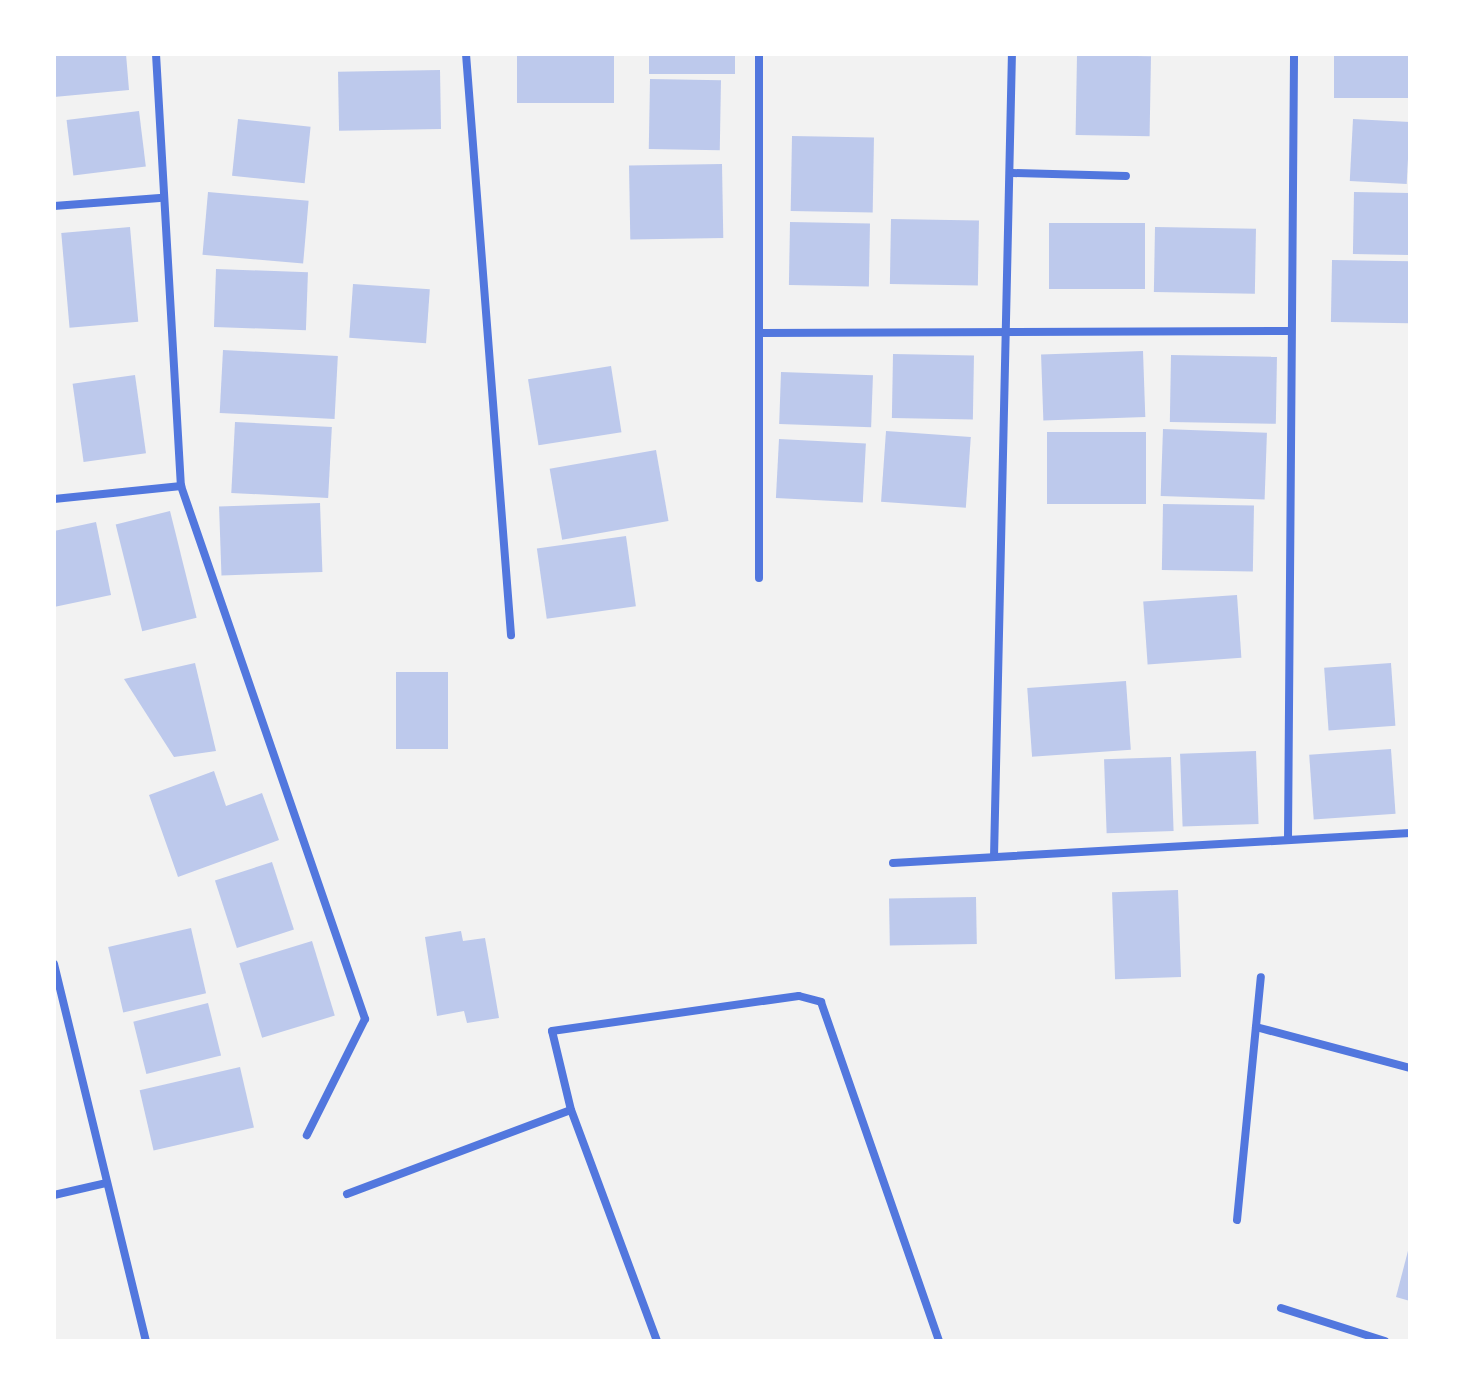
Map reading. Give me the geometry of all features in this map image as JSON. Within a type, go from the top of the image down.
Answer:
[{"type":"street","points":[[156,54],[160,198],[181,486],[365,1019],[307,1135]]},
{"type":"street","points":[[466,54],[511,635]]},
{"type":"street","points":[[759,54],[759,578]]},
{"type":"street","points":[[994,857],[1005,335],[1013,173],[1012,54]]},
{"type":"street","points":[[1288,839],[1294,54]]},
{"type":"street","points":[[1013,173],[1126,176]]},
{"type":"street","points":[[54,206],[160,198]]},
{"type":"street","points":[[759,333],[1005,335],[1290,331]]},
{"type":"street","points":[[54,499],[181,486]]},
{"type":"street","points":[[893,863],[1410,833]]},
{"type":"street","points":[[54,964],[146,1341]]},
{"type":"street","points":[[1237,1220],[1261,977]]},
{"type":"street","points":[[657,1341],[571,1110],[552,1031],[799,996],[821,1002],[939,1341]]},
{"type":"street","points":[[1256,1027],[1410,1068]]},
{"type":"street","points":[[347,1194],[571,1110]]},
{"type":"street","points":[[54,1195],[106,1183]]},
{"type":"street","points":[[1281,1308],[1354,1336],[1385,1341]]},
{"type":"building","points":[[54,54],[126,54],[129,90],[54,97]]},
{"type":"building","points":[[517,54],[614,54],[614,103],[517,103]]},
{"type":"building","points":[[649,54],[735,54],[735,74],[649,74]]},
{"type":"building","points":[[1334,54],[1410,54],[1410,98],[1334,98]]},
{"type":"building","points":[[1077,55],[1151,56],[1150,136],[1076,135]]},
{"type":"building","points":[[440,70],[441,129],[339,131],[338,72]]},
{"type":"building","points":[[650,79],[721,80],[720,150],[649,149]]},
{"type":"building","points":[[139,111],[146,167],[73,175],[67,120]]},
{"type":"building","points":[[238,119],[311,127],[305,183],[232,176]]},
{"type":"building","points":[[1353,119],[1410,122],[1407,184],[1350,181]]},
{"type":"building","points":[[792,136],[874,137],[873,212],[791,211]]},
{"type":"building","points":[[722,164],[723,238],[630,240],[629,166]]},
{"type":"building","points":[[208,192],[309,201],[303,264],[203,255]]},
{"type":"building","points":[[1354,192],[1410,193],[1409,255],[1353,254]]},
{"type":"building","points":[[891,219],[979,221],[978,286],[890,284]]},
{"type":"building","points":[[790,222],[870,223],[869,286],[789,285]]},
{"type":"building","points":[[1049,223],[1145,223],[1145,289],[1049,289]]},
{"type":"building","points":[[130,227],[138,322],[70,328],[61,233]]},
{"type":"building","points":[[1155,227],[1256,229],[1255,294],[1154,292]]},
{"type":"building","points":[[1332,260],[1410,261],[1409,323],[1331,322]]},
{"type":"building","points":[[216,269],[308,272],[306,330],[214,327]]},
{"type":"building","points":[[353,284],[430,289],[426,343],[349,338]]},
{"type":"building","points":[[223,350],[338,356],[335,419],[220,413]]},
{"type":"building","points":[[1143,351],[1145,417],[1043,421],[1041,355]]},
{"type":"building","points":[[893,354],[974,355],[973,419],[892,418]]},
{"type":"building","points":[[1171,355],[1277,357],[1276,424],[1170,422]]},
{"type":"building","points":[[611,366],[621,432],[539,445],[528,379]]},
{"type":"building","points":[[781,372],[873,375],[871,427],[779,424]]},
{"type":"building","points":[[135,375],[146,453],[84,462],[73,384]]},
{"type":"building","points":[[235,422],[332,427],[328,498],[231,493]]},
{"type":"building","points":[[1163,429],[1267,433],[1265,500],[1161,496]]},
{"type":"building","points":[[886,431],[971,437],[966,508],[881,502]]},
{"type":"building","points":[[1047,432],[1146,432],[1146,504],[1047,504]]},
{"type":"building","points":[[779,439],[866,444],[863,502],[776,498]]},
{"type":"building","points":[[656,450],[669,521],[562,540],[550,469]]},
{"type":"building","points":[[320,503],[322,572],[221,575],[219,507]]},
{"type":"building","points":[[1163,504],[1254,506],[1253,572],[1162,570]]},
{"type":"building","points":[[170,511],[197,618],[142,631],[116,525]]},
{"type":"building","points":[[96,522],[111,595],[54,607],[54,531]]},
{"type":"building","points":[[626,536],[636,606],[547,619],[537,549]]},
{"type":"building","points":[[1237,595],[1241,658],[1148,664],[1143,602]]},
{"type":"building","points":[[195,663],[216,751],[174,757],[124,679]]},
{"type":"building","points":[[1391,663],[1395,726],[1329,731],[1324,668]]},
{"type":"building","points":[[396,672],[448,672],[448,749],[396,749]]},
{"type":"building","points":[[1126,681],[1131,750],[1032,757],[1027,688]]},
{"type":"building","points":[[1391,749],[1396,814],[1314,820],[1309,755]]},
{"type":"building","points":[[1256,751],[1259,824],[1183,827],[1180,754]]},
{"type":"building","points":[[1171,757],[1174,831],[1107,833],[1104,759]]},
{"type":"building","points":[[214,771],[226,806],[262,793],[279,840],[178,877],[149,795]]},
{"type":"building","points":[[272,862],[294,930],[237,948],[215,881]]},
{"type":"building","points":[[1178,890],[1181,977],[1115,979],[1112,892]]},
{"type":"building","points":[[976,897],[977,944],[890,946],[889,899]]},
{"type":"building","points":[[191,928],[206,993],[123,1012],[108,947]]},
{"type":"building","points":[[461,931],[463,941],[485,938],[499,1018],[467,1023],[464,1011],[437,1016],[425,937]]},
{"type":"building","points":[[312,941],[335,1016],[262,1038],[239,963]]},
{"type":"building","points":[[208,1003],[221,1055],[146,1074],[133,1022]]},
{"type":"building","points":[[240,1067],[254,1127],[154,1151],[140,1090]]},
{"type":"building","points":[[1410,1247],[1410,1301],[1396,1297]]}]
